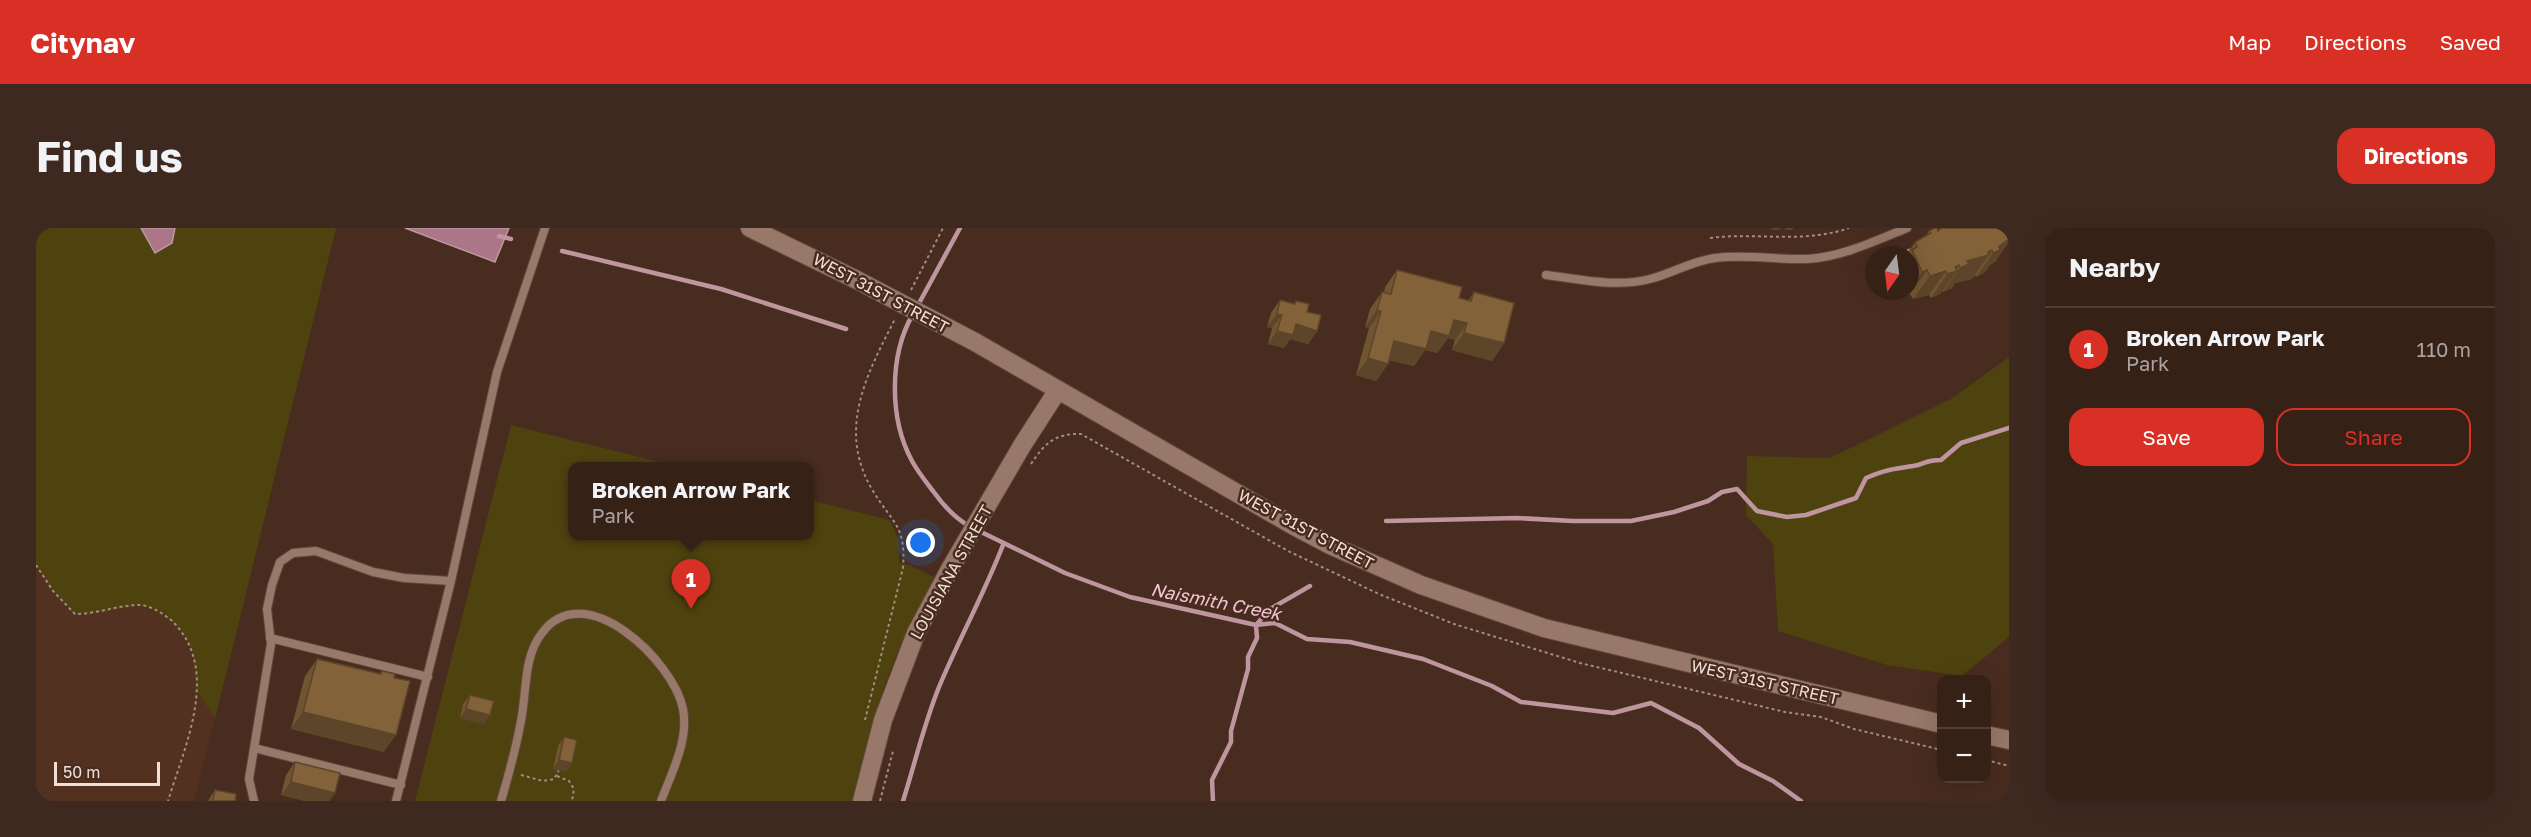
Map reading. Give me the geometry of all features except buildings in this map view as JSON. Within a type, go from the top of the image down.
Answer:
[{"type":"main road","name":"WEST 31ST STREET","points":[[750,228],[855,279],[975,342],[1321,541],[1380,568],[1454,598],[1573,636],[1937,723]]},
{"type":"main road","name":"LOUISIANA STREET","points":[[862,801],[894,688],[916,633],[950,569],[1058,390]]},
{"type":"main road","points":[[1991,736],[2009,740]]},
{"type":"lane","points":[[396,801],[451,581],[496,372],[545,228]]},
{"type":"lane","points":[[1546,275],[1612,283],[1639,282],[1653,279],[1688,264],[1718,257],[1806,259],[1834,255],[1907,228]]},
{"type":"lane","points":[[254,801],[249,779],[270,638],[267,609],[280,562],[293,553],[316,551],[374,572],[404,578],[451,581]]},
{"type":"lane","points":[[501,801],[522,720],[533,649],[540,634],[550,623],[560,616],[573,613],[603,618],[636,640],[663,670],[678,692],[682,707],[684,737],[661,801]]},
{"type":"lane","points":[[270,638],[428,676]]},
{"type":"lane","points":[[254,748],[401,785]]},
{"type":"path","points":[[910,290],[943,228]]},
{"type":"path","points":[[1710,237],[1808,236],[1849,228]]},
{"type":"path","points":[[865,720],[903,568],[904,548],[898,525],[873,491],[865,475],[859,453],[856,419],[863,385],[900,310]]},
{"type":"path","points":[[36,565],[53,591],[75,614],[94,614],[140,605],[161,612],[182,631],[194,654],[195,714],[168,801]]},
{"type":"path","points":[[880,801],[894,747]]},
{"type":"path","points":[[1991,761],[2009,766]]},
{"type":"path","points":[[510,771],[543,781],[554,779],[559,770]]},
{"type":"path","points":[[557,776],[569,781],[574,789],[572,801]]},
{"type":"shaded area","points":[[36,228],[336,228],[194,801],[36,801]]},
{"type":"shaded area","points":[[36,228],[336,228],[215,719],[196,689],[194,653],[182,631],[161,612],[140,605],[94,614],[75,614],[53,591],[36,565]]},
{"type":"shaded area","points":[[141,228],[175,228],[172,243],[155,253]]},
{"type":"shaded area","points":[[405,228],[509,228],[495,262]]},
{"type":"shaded area","points":[[2009,357],[2009,637],[1963,675],[1955,675],[1887,665],[1778,631],[1773,544],[1746,515],[1747,456],[1830,458],[1951,399]]},
{"type":"shaded area","points":[[511,425],[659,462],[568,462],[568,540],[814,540],[814,501],[889,520],[898,541],[899,563],[909,565],[934,577],[902,641],[884,687],[852,801],[415,801]]},
{"type":"waterway","name":"Naismith Creek","points":[[917,307],[960,228]]},
{"type":"waterway","points":[[499,236],[511,239]]},
{"type":"waterway","points":[[562,251],[721,289],[846,329]]},
{"type":"waterway","name":"Naismith Creek","points":[[913,314],[899,348],[896,367],[896,407],[899,426],[904,444],[919,473],[945,506],[969,526]]},
{"type":"waterway","points":[[1386,521],[1517,518],[1631,521],[1674,512],[1708,501],[1722,492],[1737,489],[1757,511],[1787,517],[1806,515],[1856,498],[1866,478],[1889,470],[1941,460],[1961,443],[2009,428]]},
{"type":"waterway","name":"Naismith Creek","points":[[977,530],[1065,573],[1130,597],[1256,625],[1275,623],[1307,639],[1350,642],[1423,659],[1492,686],[1521,702],[1613,713],[1651,703],[1699,728],[1739,764],[1773,781],[1801,801]]},
{"type":"waterway","points":[[903,801],[939,687],[1003,545]]},
{"type":"waterway","points":[[1213,801],[1212,780],[1231,742],[1231,731],[1248,669],[1248,657],[1257,638],[1256,625],[1270,609],[1310,586]]},
{"type":"place","name":"Broken Arrow Park","points":[[691,609]]}]
